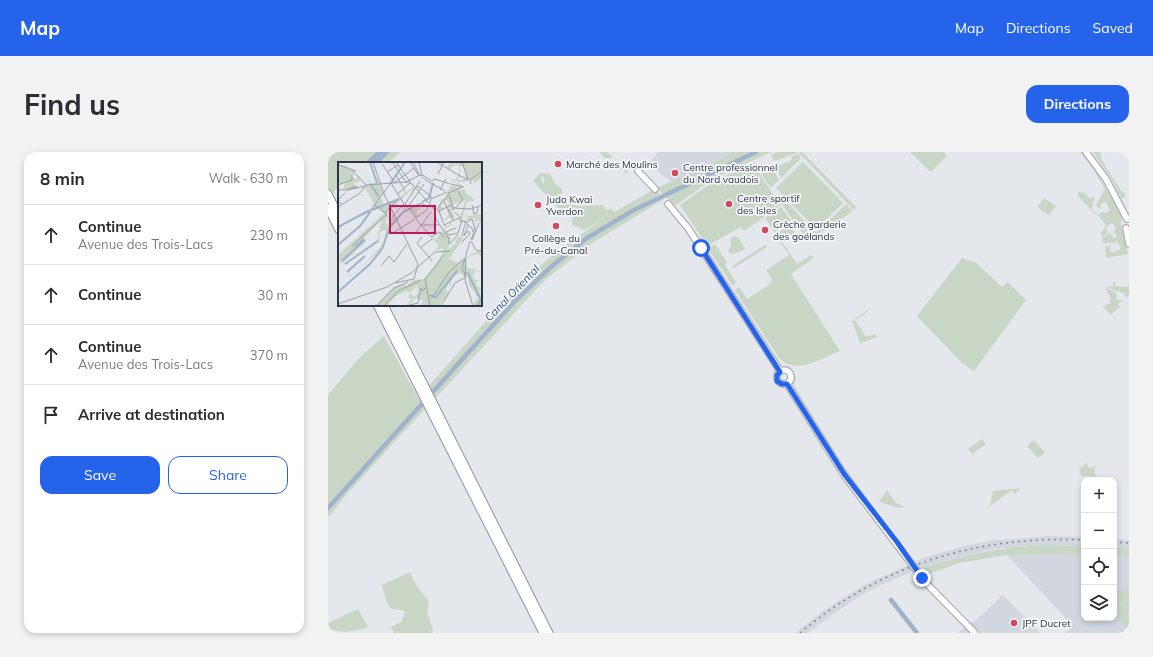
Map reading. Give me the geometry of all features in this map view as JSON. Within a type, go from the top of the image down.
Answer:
[{"type":"highway","points":[[328,194],[338,214]]},
{"type":"highway","points":[[328,208],[338,228]]},
{"type":"highway","points":[[378,306],[543,633]]},
{"type":"highway","points":[[385,306],[549,633]]},
{"type":"street","points":[[1086,152],[1106,180],[1128,219],[1125,223],[1128,228],[1129,244]]},
{"type":"street","points":[[638,170],[655,189]]},
{"type":"street","points":[[668,204],[688,228],[780,372]]},
{"type":"street","points":[[786,371],[789,373],[791,378],[787,384],[782,384],[777,381],[777,375],[780,372],[786,371]]},
{"type":"street","points":[[787,384],[849,480],[926,583],[975,633]]},
{"type":"shaded area","name":"Centre professionnel du Nord vaudois","points":[[658,152],[736,152],[671,182],[649,164]]},
{"type":"shaded area","points":[[1047,536],[1081,537],[1081,546],[1045,545],[993,549],[942,561],[872,589],[842,608],[808,633],[795,633],[826,609],[864,585],[923,558],[988,541]]},
{"type":"shaded area","points":[[1117,539],[1129,540],[1129,548],[1117,547]]},
{"type":"shaded area","points":[[1039,553],[1081,554],[1081,621],[1117,621],[1117,556],[1129,557],[1129,633],[1066,633],[1073,626],[1007,555]]},
{"type":"shaded area","points":[[1003,595],[1040,633],[958,633],[970,622],[974,622]]},
{"type":"green space","points":[[328,152],[376,152],[365,162],[338,162],[338,188],[328,197]]},
{"type":"green space","points":[[390,152],[400,152],[389,162],[380,162]]},
{"type":"green space","points":[[600,152],[607,152],[629,173],[625,173],[624,169],[605,169],[618,168],[618,163],[613,158],[604,158]]},
{"type":"green space","points":[[736,152],[771,152],[713,179],[676,205],[674,205],[657,188]]},
{"type":"green space","points":[[777,152],[797,153],[774,161],[771,155]]},
{"type":"green space","points":[[798,152],[802,152],[856,207],[854,210]]},
{"type":"green space","points":[[910,152],[944,152],[947,156],[931,172]]},
{"type":"green space","points":[[1080,152],[1082,152],[1100,177],[1122,217],[1121,225],[1128,254],[1106,258],[1105,246],[1108,248],[1109,245],[1111,245],[1109,250],[1115,253],[1116,250],[1119,251],[1121,245],[1117,244],[1117,240],[1115,243],[1103,243],[1102,239],[1109,233],[1110,235],[1114,233],[1112,236],[1114,238],[1117,236],[1114,232],[1116,228],[1112,223],[1105,228],[1108,232],[1102,237],[1101,233],[1106,225],[1098,215],[1103,211],[1104,213],[1110,211],[1106,202],[1100,205],[1101,208],[1099,209],[1096,205],[1105,189],[1092,167]]},
{"type":"green space","points":[[1093,152],[1099,152],[1102,156],[1100,157],[1121,191],[1125,193],[1125,197],[1121,198],[1111,178]]},
{"type":"green space","points":[[798,154],[801,158],[781,178],[776,167],[792,160],[791,157]]},
{"type":"green space","name":"Centre sportif des Isles","points":[[754,162],[762,178],[779,203],[777,205],[781,205],[744,231],[741,227],[707,246],[680,205],[713,182]]},
{"type":"green space","points":[[803,162],[843,203],[816,229],[776,188]]},
{"type":"green space","points":[[773,168],[779,180],[771,188],[761,174]]},
{"type":"green space","points":[[540,173],[550,174],[555,184],[562,189],[562,195],[558,195],[558,203],[577,205],[572,211],[561,211],[533,181]],"holes":[[[544,176],[544,183],[542,183],[541,177]]]},
{"type":"green space","points":[[655,189],[664,199],[594,242],[546,279],[345,496],[328,518],[328,395],[359,358],[384,336],[418,398],[519,284],[560,249],[602,220],[584,230],[572,225],[573,211],[577,206],[603,205],[606,210],[612,209],[614,212]]},
{"type":"green space","points":[[1078,192],[1085,193],[1090,199],[1093,197],[1095,199],[1091,208],[1097,214],[1096,215],[1078,196]]},
{"type":"green space","points":[[1044,198],[1056,206],[1049,215],[1037,207]]},
{"type":"green space","points":[[785,200],[816,233],[846,204],[853,211],[808,241],[781,203]]},
{"type":"green space","points":[[781,207],[791,220],[775,232],[765,218]]},
{"type":"green space","points":[[790,224],[790,227],[795,232],[782,242],[797,264],[811,255],[814,258],[791,274],[840,351],[801,366],[786,363],[779,358],[735,290],[739,287],[747,299],[772,283],[770,280],[772,279],[766,270],[789,255],[775,235]]},
{"type":"green space","points":[[734,236],[739,238],[745,248],[742,251],[731,254],[728,251],[731,246],[730,239]]},
{"type":"green space","points":[[715,244],[727,262],[725,265],[736,282],[733,286],[708,249]]},
{"type":"green space","points":[[765,245],[767,247],[734,268],[732,266]]},
{"type":"green space","points":[[962,258],[976,263],[1002,287],[1008,282],[1026,300],[974,371],[962,363],[917,316]]},
{"type":"green space","points":[[1113,282],[1116,282],[1115,286],[1128,287],[1129,282],[1129,295],[1126,298],[1124,293],[1119,292],[1120,290],[1117,292],[1106,286],[1113,287]]},
{"type":"green space","points":[[1105,287],[1117,294],[1116,300],[1123,300],[1118,304],[1120,307],[1110,315],[1103,306],[1110,303],[1109,301],[1111,299]]},
{"type":"green space","points":[[869,309],[865,314],[855,320],[866,337],[875,334],[878,337],[860,343],[852,321]]},
{"type":"green space","points":[[796,376],[794,385],[842,463],[867,498],[866,499],[843,469],[796,393],[792,382]]},
{"type":"green space","points":[[982,439],[986,444],[972,454],[968,449]]},
{"type":"green space","points":[[1034,440],[1045,453],[1038,458],[1027,446]]},
{"type":"green space","points":[[1086,463],[1090,469],[1095,466],[1096,468],[1094,469],[1096,477],[1081,476],[1079,470]]},
{"type":"green space","points":[[1021,488],[1015,494],[1012,490],[990,506],[989,509],[993,491]]},
{"type":"green space","points":[[887,490],[896,503],[905,507],[899,508],[879,502]]},
{"type":"green space","points":[[1045,545],[1081,546],[1081,554],[1007,555],[959,563],[929,574],[923,568],[983,552],[1013,547]]},
{"type":"green space","points":[[1117,547],[1129,548],[1129,557],[1117,556]]},
{"type":"green space","points":[[410,572],[418,588],[429,601],[427,612],[433,633],[394,633],[391,627],[401,622],[405,612],[391,608],[387,602],[382,585]]},
{"type":"green space","points":[[1117,590],[1129,591],[1129,596],[1117,607]]},
{"type":"green space","points":[[1129,598],[1129,612],[1127,614],[1129,617],[1129,629],[1117,617],[1117,608]]},
{"type":"green space","points":[[358,609],[368,627],[348,632],[328,630],[328,623]]},
{"type":"water","points":[[376,152],[390,152],[380,162],[365,162]]},
{"type":"waterway","name":"Canal Oriental","points":[[328,508],[514,302],[552,266],[587,238],[634,210],[756,152]]},
{"type":"waterway","points":[[891,600],[917,633]]},
{"type":"railway","points":[[800,633],[831,609],[864,589],[898,572],[933,559],[970,549],[1007,543],[1045,540],[1081,540]]},
{"type":"railway","points":[[1117,542],[1129,543]]},
{"type":"place","name":"Marché des Moulins","points":[[558,164]]},
{"type":"place","name":"Centre professionnel du Nord vaudois","points":[[675,173]]},
{"type":"place","name":"Centre sportif des Isles","points":[[729,204]]},
{"type":"place","name":"Judo Kwai Yverdon","points":[[538,205]]},
{"type":"place","name":"Collège du Pré-du-Canal","points":[[556,226]]},
{"type":"place","name":"Crèche garderie des goélands","points":[[765,230]]},
{"type":"place","name":"JPF Ducret","points":[[1014,623]]},
{"type":"route","points":[[701,248],[780,372],[777,375],[777,381],[780,384],[787,384],[844,474],[897,542],[922,578]]}]
